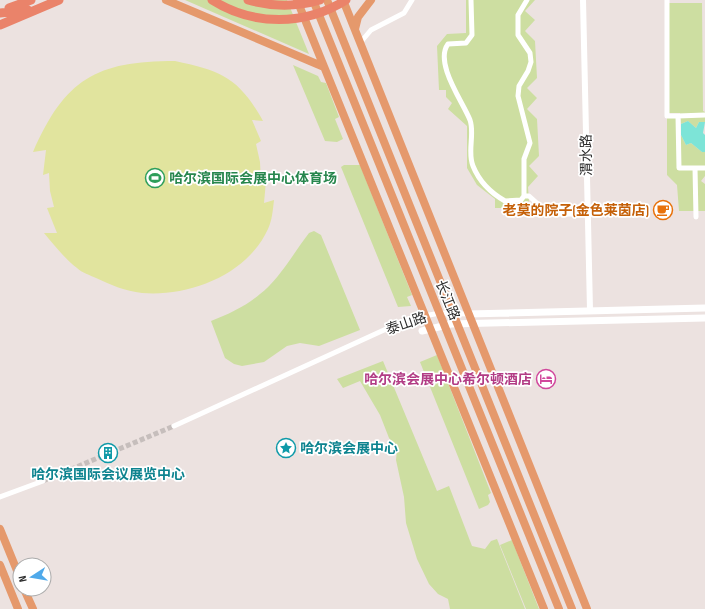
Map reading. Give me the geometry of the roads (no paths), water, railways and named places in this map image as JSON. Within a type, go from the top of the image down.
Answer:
[{"type":"highway","points":[[0,10],[31,0]]},
{"type":"highway","points":[[0,25],[59,0]]},
{"type":"highway","points":[[212,0],[247,15],[267,19],[284,20],[314,15],[327,11],[346,0]]},
{"type":"highway","points":[[248,0],[281,6],[296,5],[320,0]]},
{"type":"highway","points":[[0,13],[41,8]]},
{"type":"main road","points":[[166,0],[324,68]]},
{"type":"main road","points":[[297,0],[424,315],[426,329],[544,609]]},
{"type":"main road","name":"长江路","points":[[313,0],[560,609]]},
{"type":"main road","name":"长江路","points":[[327,0],[572,609]]},
{"type":"main road","points":[[343,0],[587,609]]},
{"type":"main road","points":[[355,29],[358,17],[371,0]]},
{"type":"main road","name":"泰山路","points":[[468,314],[705,308]]},
{"type":"main road","name":"泰山路","points":[[426,329],[444,325],[472,323],[705,318]]},
{"type":"main road","points":[[0,529],[12,558]]},
{"type":"main road","points":[[0,565],[18,609]]},
{"type":"main road","points":[[27,597],[32,609]]},
{"type":"street","points":[[360,43],[371,30],[404,13],[412,0]]},
{"type":"street","points":[[471,0],[472,35],[466,43],[448,44],[445,48],[448,77],[470,121],[472,164],[482,182],[505,201],[521,200],[524,196],[524,159],[530,143],[518,96],[519,86],[528,71],[531,62],[530,53],[518,35],[518,15],[527,0]]},
{"type":"street","name":"渭水路","points":[[583,0],[590,310]]},
{"type":"street","points":[[666,0],[668,116],[705,115]]},
{"type":"street","points":[[678,116],[680,168],[705,168]]},
{"type":"street","points":[[695,168],[696,217]]},
{"type":"street","points":[[524,196],[529,196],[549,214],[587,214]]},
{"type":"street","name":"泰山路","points":[[174,426],[408,319],[440,313],[468,314]]},
{"type":"street","points":[[0,497],[43,481]]},
{"type":"water","points":[[688,121],[696,128],[699,122],[705,122],[703,133],[705,135],[705,152],[702,152],[691,143],[686,145],[681,135],[681,124]]},
{"type":"tunnel","points":[[43,481],[174,426]]},
{"type":"place","name":"哈尔滨国际会展中心体育场","points":[[155,178]]},
{"type":"place","name":"老莫的院子(金色莱茵店)","points":[[663,210]]},
{"type":"place","name":"哈尔滨会展中心希尔顿酒店","points":[[546,379]]},
{"type":"place","name":"哈尔滨会展中心","points":[[286,448]]},
{"type":"place","name":"哈尔滨国际会议展览中心","points":[[108,453]]}]
